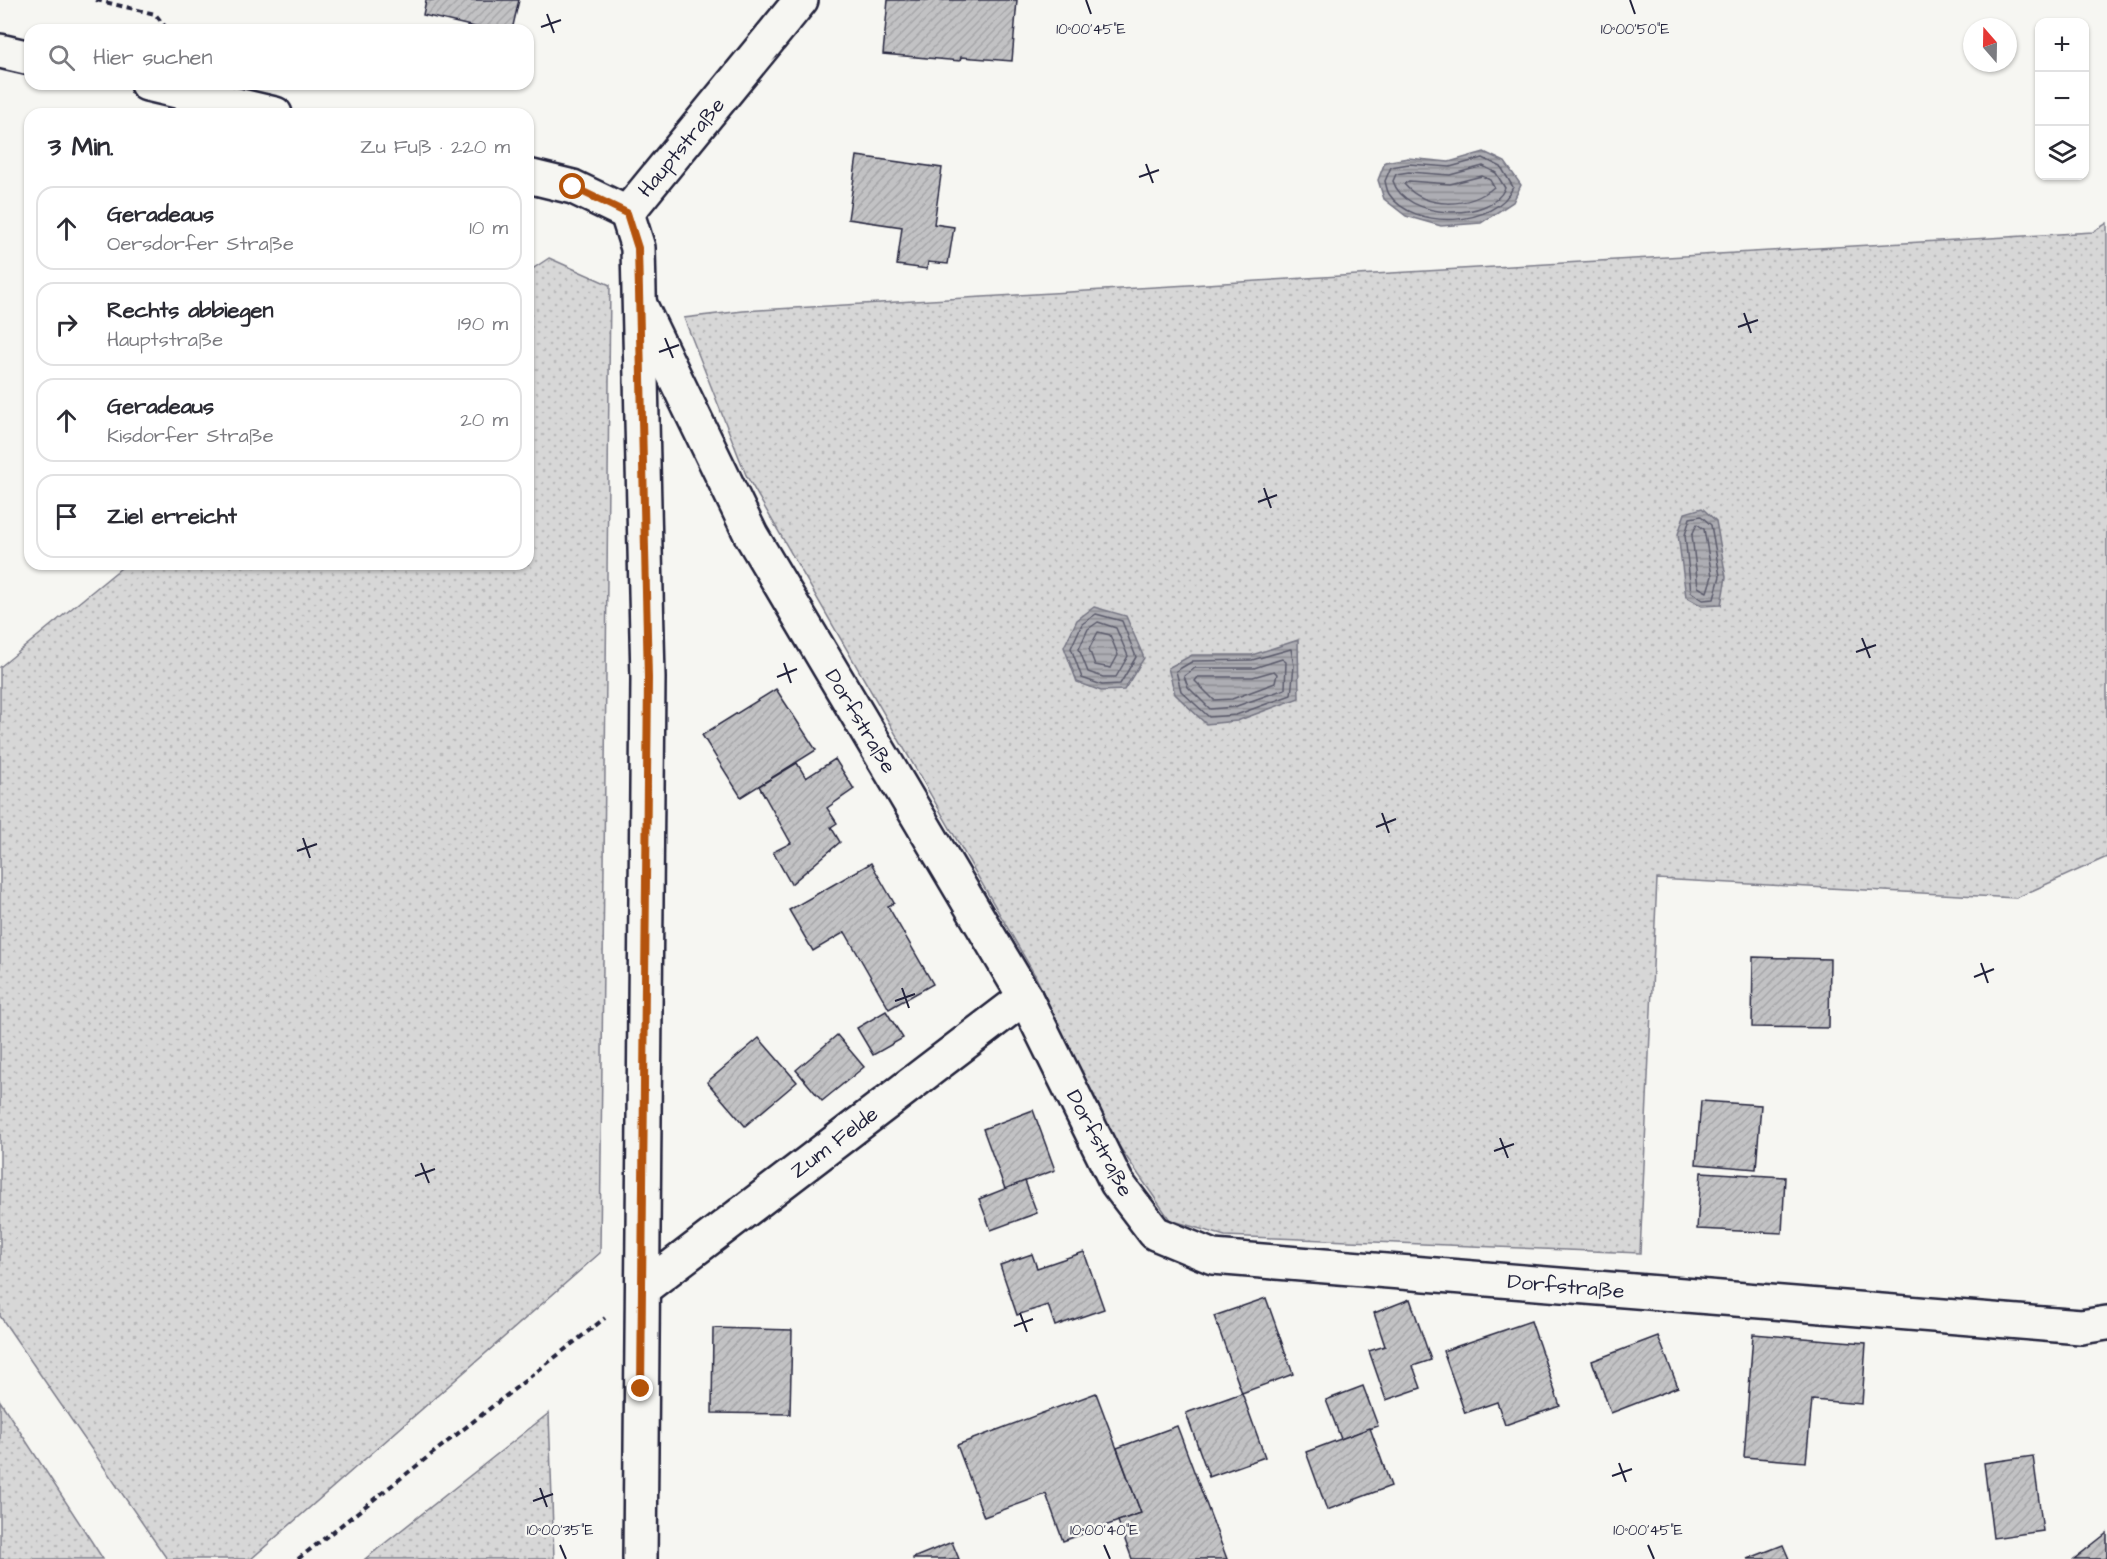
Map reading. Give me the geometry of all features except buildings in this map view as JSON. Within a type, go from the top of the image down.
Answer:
[{"type":"street","name":"Hauptstraße","points":[[640,1559],[648,678],[638,248],[627,213],[801,0]]},
{"type":"street","points":[[0,51],[24,57]]},
{"type":"street","points":[[173,90],[249,108]]},
{"type":"street","points":[[534,177],[573,187],[627,213]]},
{"type":"street","name":"Dorfstraße","points":[[640,305],[752,535],[1025,997],[1117,1183],[1155,1233],[1213,1257],[2081,1327],[2107,1323]]},
{"type":"street","name":"Zum Felde","points":[[644,1288],[1025,997]]},
{"type":"path","points":[[96,0],[154,14],[163,24]]},
{"type":"path","points":[[298,1559],[644,1288]]},
{"type":"shaded area","points":[[2107,223],[2107,857],[2016,898],[1657,879],[1640,1253],[1225,1236],[1170,1220],[1105,1126],[1036,977],[746,475],[684,318],[743,311],[2093,232]]},
{"type":"shaded area","points":[[549,258],[610,285],[600,1253],[251,1559],[167,1559],[0,1316],[0,667],[119,570],[534,570],[534,268]]},
{"type":"shaded area","points":[[0,1401],[103,1559],[0,1559]]},
{"type":"shaded area","points":[[549,1413],[554,1559],[365,1559]]},
{"type":"water","points":[[1484,152],[1505,162],[1521,185],[1513,202],[1481,223],[1441,226],[1406,216],[1384,199],[1378,180],[1385,162],[1408,158],[1449,162]]},
{"type":"water","points":[[1702,508],[1716,521],[1726,577],[1721,605],[1702,606],[1686,597],[1678,534],[1685,513]]},
{"type":"water","points":[[1094,607],[1126,616],[1144,658],[1124,690],[1101,691],[1077,682],[1064,647],[1077,620]]},
{"type":"water","points":[[1298,640],[1299,698],[1237,721],[1206,724],[1175,694],[1168,668],[1192,655],[1252,655]]},
{"type":"route","points":[[573,187],[627,213],[638,248],[648,678],[644,1288],[641,1389]]}]
